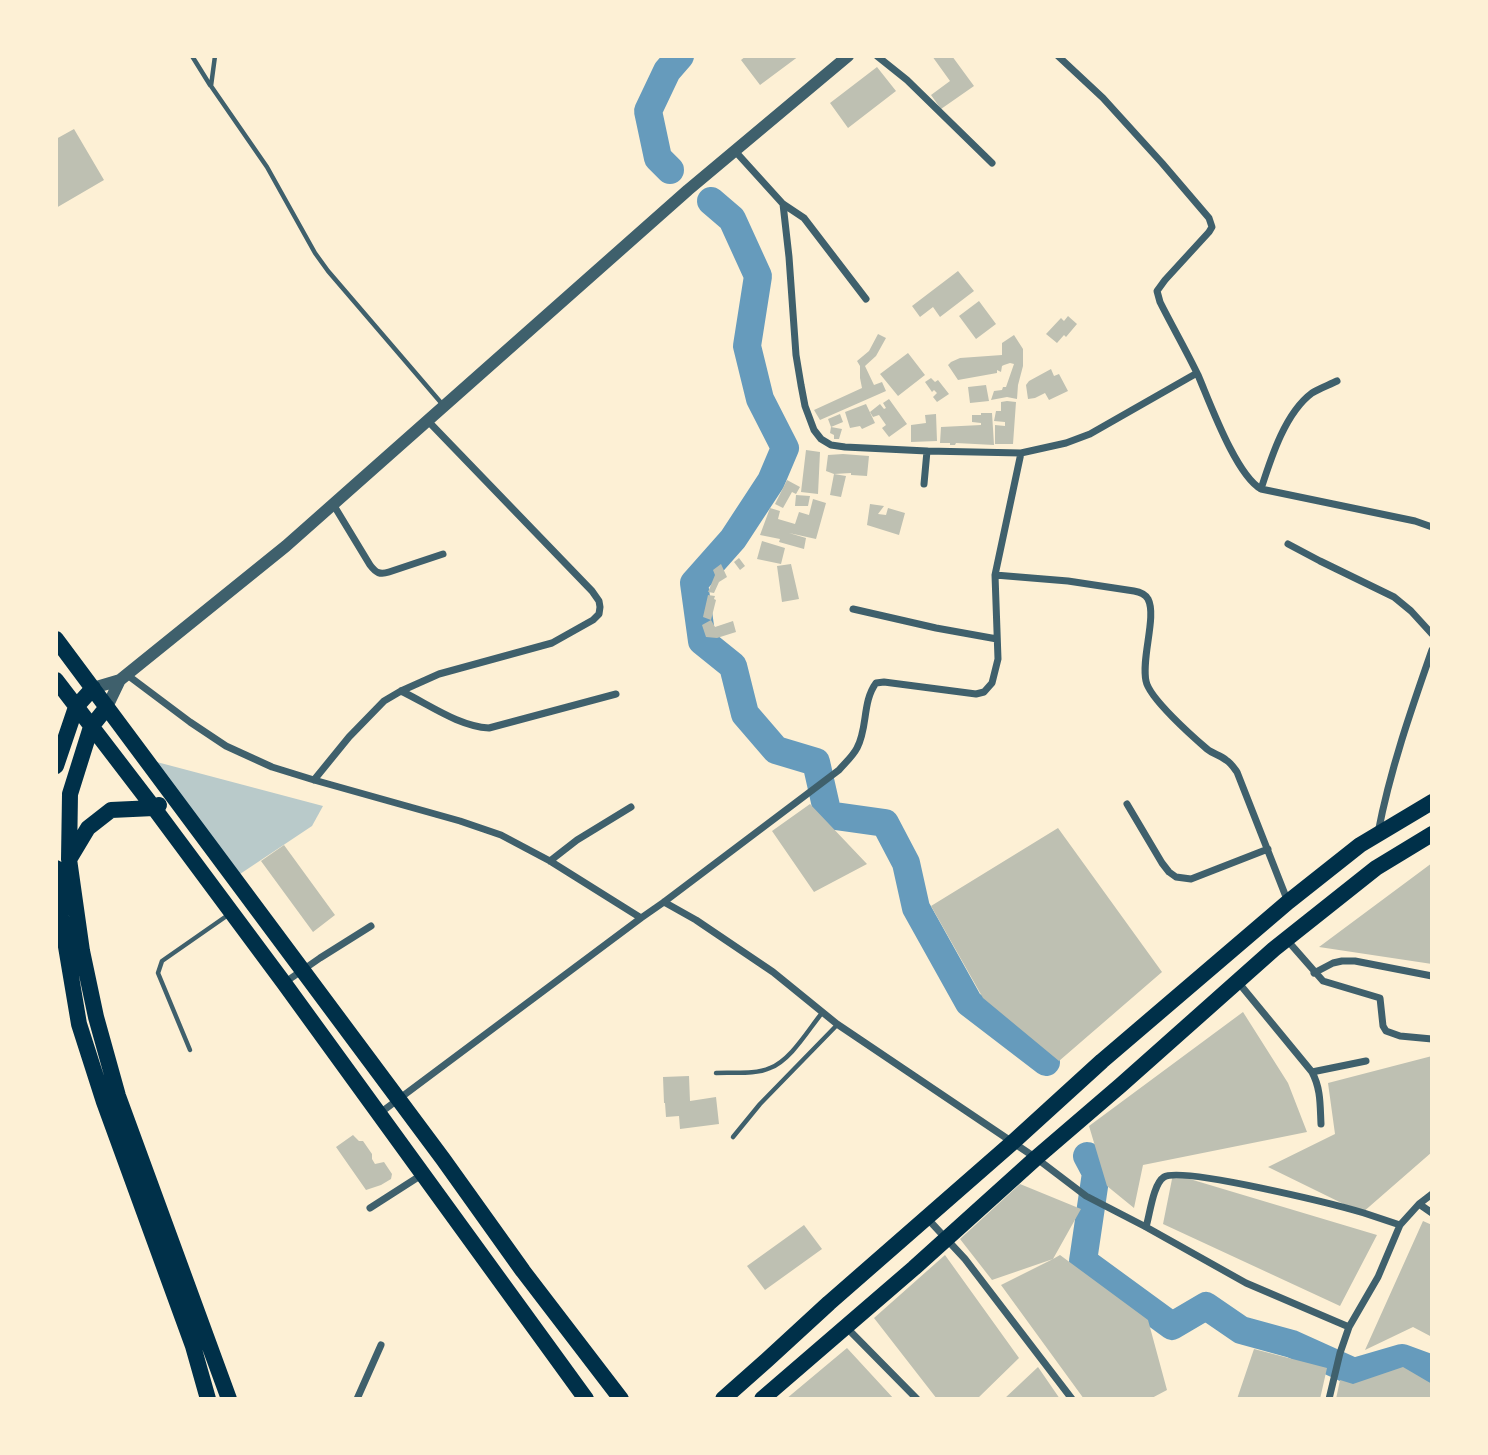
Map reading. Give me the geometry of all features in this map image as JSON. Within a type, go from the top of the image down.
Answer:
[{"type":"main road","points":[[56,639],[523,1271],[621,1399]]},
{"type":"main road","points":[[56,680],[232,912],[586,1399]]},
{"type":"main road","points":[[56,766],[76,707],[93,688]]},
{"type":"main road","points":[[107,707],[91,727],[70,793],[62,864],[61,917],[79,1024],[229,1399]]},
{"type":"main road","points":[[62,864],[88,828],[111,810],[154,808],[173,795]]},
{"type":"main road","points":[[723,1399],[1102,1061],[1288,902],[1378,832],[1432,802]]},
{"type":"main road","points":[[762,1399],[1274,948],[1376,868],[1432,834]]},
{"type":"main road","points":[[1360,845],[1376,868]]},
{"type":"main road","points":[[1177,997],[1197,1018]]},
{"type":"main road","points":[[111,1099],[208,1399]]},
{"type":"street","points":[[93,688],[123,677],[286,546],[688,190],[848,56]]},
{"type":"street","points":[[877,56],[907,80],[992,163]]},
{"type":"street","points":[[1058,56],[1118,113],[1209,218],[1212,227],[1209,232],[1157,291],[1160,302],[1197,373],[1219,426],[1246,476],[1261,489],[1415,521],[1432,527]]},
{"type":"street","points":[[735,150],[783,204],[804,218],[866,299]]},
{"type":"street","points":[[783,204],[796,355],[805,406],[814,430],[821,439],[831,445],[1021,453],[1066,443],[1090,434],[1197,373]]},
{"type":"street","points":[[1261,489],[1271,456],[1296,411],[1313,393],[1337,381]]},
{"type":"street","points":[[314,780],[370,714],[401,691],[439,674],[552,643],[593,620],[598,614],[599,601],[592,591],[428,421]]},
{"type":"street","points":[[925,484],[927,451]]},
{"type":"street","points":[[379,1114],[839,769],[858,748],[869,698],[876,683],[976,694],[984,692],[992,683],[998,659],[995,575],[1021,453]]},
{"type":"street","points":[[333,504],[377,573],[382,574],[443,555]]},
{"type":"street","points":[[1288,544],[1394,597],[1432,634]]},
{"type":"street","points":[[995,575],[1068,580],[1142,593],[1148,599],[1150,610],[1144,663],[1146,682],[1151,693],[1197,740],[1209,751],[1225,758],[1237,772],[1288,902]]},
{"type":"street","points":[[853,609],[997,639]]},
{"type":"street","points":[[1378,832],[1406,724],[1432,650]]},
{"type":"street","points":[[107,707],[123,677]]},
{"type":"street","points":[[123,677],[226,746],[272,767],[501,835],[550,861],[641,918]]},
{"type":"street","points":[[401,691],[464,723],[489,728],[617,694]]},
{"type":"street","points":[[1127,804],[1162,863],[1169,873],[1176,877],[1191,879],[1268,849]]},
{"type":"street","points":[[550,861],[577,839],[631,807]]},
{"type":"street","points":[[664,902],[696,920],[773,972],[837,1024],[1036,1158],[1086,1196],[1246,1283],[1349,1327]]},
{"type":"street","points":[[284,984],[371,926]]},
{"type":"street","points":[[1286,940],[1314,973],[1329,984],[1380,998],[1386,1031],[1432,1039]]},
{"type":"street","points":[[1314,973],[1333,963],[1355,961],[1432,976]]},
{"type":"street","points":[[1238,981],[1312,1072],[1319,1091],[1321,1124]]},
{"type":"street","points":[[1312,1072],[1366,1061]]},
{"type":"street","points":[[370,1208],[424,1174]]},
{"type":"street","points":[[1146,1227],[1157,1186],[1163,1178],[1173,1174],[1268,1190],[1400,1225]]},
{"type":"street","points":[[1329,1399],[1349,1327],[1378,1277],[1400,1225],[1432,1194]]},
{"type":"street","points":[[1419,1204],[1432,1213]]},
{"type":"street","points":[[926,1217],[965,1259],[1072,1399]]},
{"type":"street","points":[[846,1327],[917,1399]]},
{"type":"street","points":[[357,1399],[381,1345]]},
{"type":"lane","points":[[192,56],[267,167],[315,253],[443,407]]},
{"type":"lane","points":[[211,86],[215,56]]},
{"type":"lane","points":[[190,1050],[158,973],[159,968],[162,961],[232,912]]},
{"type":"lane","points":[[716,1073],[771,1068],[786,1059],[822,1012]]},
{"type":"lane","points":[[733,1137],[760,1104],[837,1024]]},
{"type":"shaded area","points":[[153,761],[323,806],[312,826],[240,874]]},
{"type":"building","points":[[746,56],[799,56],[760,85],[741,60]]},
{"type":"building","points":[[932,56],[952,56],[974,86],[941,109],[931,95],[950,81]]},
{"type":"building","points":[[877,67],[896,91],[848,128],[830,103]]},
{"type":"building","points":[[74,129],[104,180],[56,208],[56,139]]},
{"type":"building","points":[[958,271],[974,291],[940,317],[933,307],[920,317],[912,306]]},
{"type":"building","points":[[979,301],[996,324],[976,339],[959,316]]},
{"type":"building","points":[[1068,316],[1077,324],[1057,343],[1046,334],[1061,318],[1064,321]]},
{"type":"building","points":[[878,334],[886,338],[876,356],[865,366],[874,385],[882,382],[886,391],[820,420],[814,410],[862,388],[857,361],[869,351]]},
{"type":"building","points":[[1014,335],[1023,349],[1017,399],[1007,397],[991,400],[994,391],[1006,387],[1014,364],[1002,366],[1001,372],[997,370],[997,373],[958,380],[948,365],[960,358],[1002,355],[1002,343]]},
{"type":"building","points":[[908,353],[925,375],[898,396],[880,374]]},
{"type":"building","points":[[1051,369],[1054,376],[1059,374],[1068,391],[1049,400],[1045,393],[1028,399],[1026,385],[1029,381]]},
{"type":"building","points":[[931,378],[935,382],[938,380],[949,394],[937,402],[933,397],[937,393],[934,390],[932,392],[925,382]]},
{"type":"building","points":[[986,385],[989,401],[970,403],[968,387]]},
{"type":"building","points":[[889,399],[907,424],[889,437],[882,428],[886,425],[879,415],[873,417],[870,412],[880,404],[886,408],[883,403]]},
{"type":"building","points":[[1001,402],[1016,402],[1013,444],[995,444],[995,425],[1005,426],[1005,422],[994,421],[996,411],[1001,411]]},
{"type":"building","points":[[866,404],[875,423],[862,429],[860,426],[850,428],[845,412]]},
{"type":"building","points":[[992,413],[994,445],[940,443],[941,427],[981,425],[972,422],[972,415]]},
{"type":"building","points":[[840,414],[843,422],[831,427],[828,419]]},
{"type":"building","points":[[936,414],[937,441],[911,442],[911,425],[926,423],[925,415]]},
{"type":"building","points":[[831,427],[842,429],[839,439],[834,439],[834,435],[830,433]]},
{"type":"building","points":[[806,450],[820,452],[818,494],[801,492]]},
{"type":"building","points":[[828,455],[869,456],[867,476],[826,471]]},
{"type":"building","points":[[834,474],[846,476],[841,497],[830,495]]},
{"type":"building","points":[[787,480],[800,487],[796,494],[792,492],[783,508],[775,504]]},
{"type":"building","points":[[796,495],[810,496],[808,506],[795,506]]},
{"type":"building","points":[[813,499],[826,503],[816,539],[789,533],[806,538],[804,549],[779,542],[780,539],[760,535],[770,508],[780,511],[778,519],[795,524],[799,512],[809,515]]},
{"type":"building","points":[[870,504],[884,506],[878,514],[886,515],[888,508],[905,513],[899,535],[867,525]]},
{"type":"building","points":[[762,541],[785,548],[781,564],[757,559]]},
{"type":"building","points":[[739,558],[745,566],[740,570],[734,562]]},
{"type":"building","points":[[721,564],[727,577],[719,582],[714,593],[708,592],[715,575],[713,570]]},
{"type":"building","points":[[791,564],[799,599],[782,602],[777,566]]},
{"type":"building","points":[[708,595],[715,596],[716,600],[711,620],[703,617]]},
{"type":"building","points":[[711,620],[715,627],[733,621],[736,632],[717,638],[706,637],[702,625]]},
{"type":"building","points":[[810,804],[867,864],[814,892],[772,831]]},
{"type":"building","points":[[1058,828],[1162,972],[1059,1061],[983,998],[931,906]]},
{"type":"building","points":[[284,845],[335,915],[313,932],[261,861]]},
{"type":"building","points":[[1432,863],[1432,964],[1319,947]]},
{"type":"building","points":[[1243,1012],[1288,1083],[1307,1132],[1143,1165],[1134,1208],[1107,1186],[1089,1126]]},
{"type":"building","points":[[1432,1056],[1432,1152],[1362,1213],[1268,1167],[1335,1134],[1328,1083]]},
{"type":"building","points":[[689,1076],[690,1101],[716,1097],[719,1124],[680,1129],[679,1116],[666,1117],[663,1077]]},
{"type":"building","points":[[353,1135],[363,1141],[375,1164],[384,1162],[392,1174],[391,1179],[366,1190],[336,1147]]},
{"type":"building","points":[[1173,1174],[1377,1235],[1340,1306],[1163,1224]]},
{"type":"building","points":[[1020,1184],[1081,1209],[1053,1259],[992,1280],[960,1239]]},
{"type":"building","points":[[1423,1221],[1432,1225],[1432,1337],[1413,1327],[1365,1350]]},
{"type":"building","points":[[804,1225],[822,1249],[765,1290],[747,1266]]},
{"type":"building","points":[[945,1255],[1019,1358],[977,1399],[937,1399],[874,1318]]},
{"type":"building","points":[[1060,1255],[1148,1320],[1167,1390],[1150,1399],[1084,1399],[1001,1285]]},
{"type":"building","points":[[847,1348],[894,1399],[786,1399]]},
{"type":"building","points":[[1254,1349],[1327,1368],[1320,1399],[1237,1399]]},
{"type":"building","points":[[1038,1367],[1060,1399],[1004,1399]]},
{"type":"building","points":[[1403,1367],[1432,1384],[1432,1399],[1336,1399],[1340,1380],[1353,1384]]},
{"type":"waterway","points":[[670,170],[658,158],[648,111],[667,71],[680,56]]},
{"type":"waterway","points":[[711,201],[732,219],[758,276],[747,346],[760,399],[785,448],[771,481],[733,539],[694,583],[702,641],[733,666],[745,714],[776,750],[816,762],[828,815],[885,823],[906,863],[916,908],[969,1003],[1046,1062]]},
{"type":"waterway","points":[[1087,1156],[1096,1173],[1083,1261],[1172,1326],[1206,1306],[1241,1330],[1292,1344],[1354,1372],[1402,1358],[1432,1369]]}]
